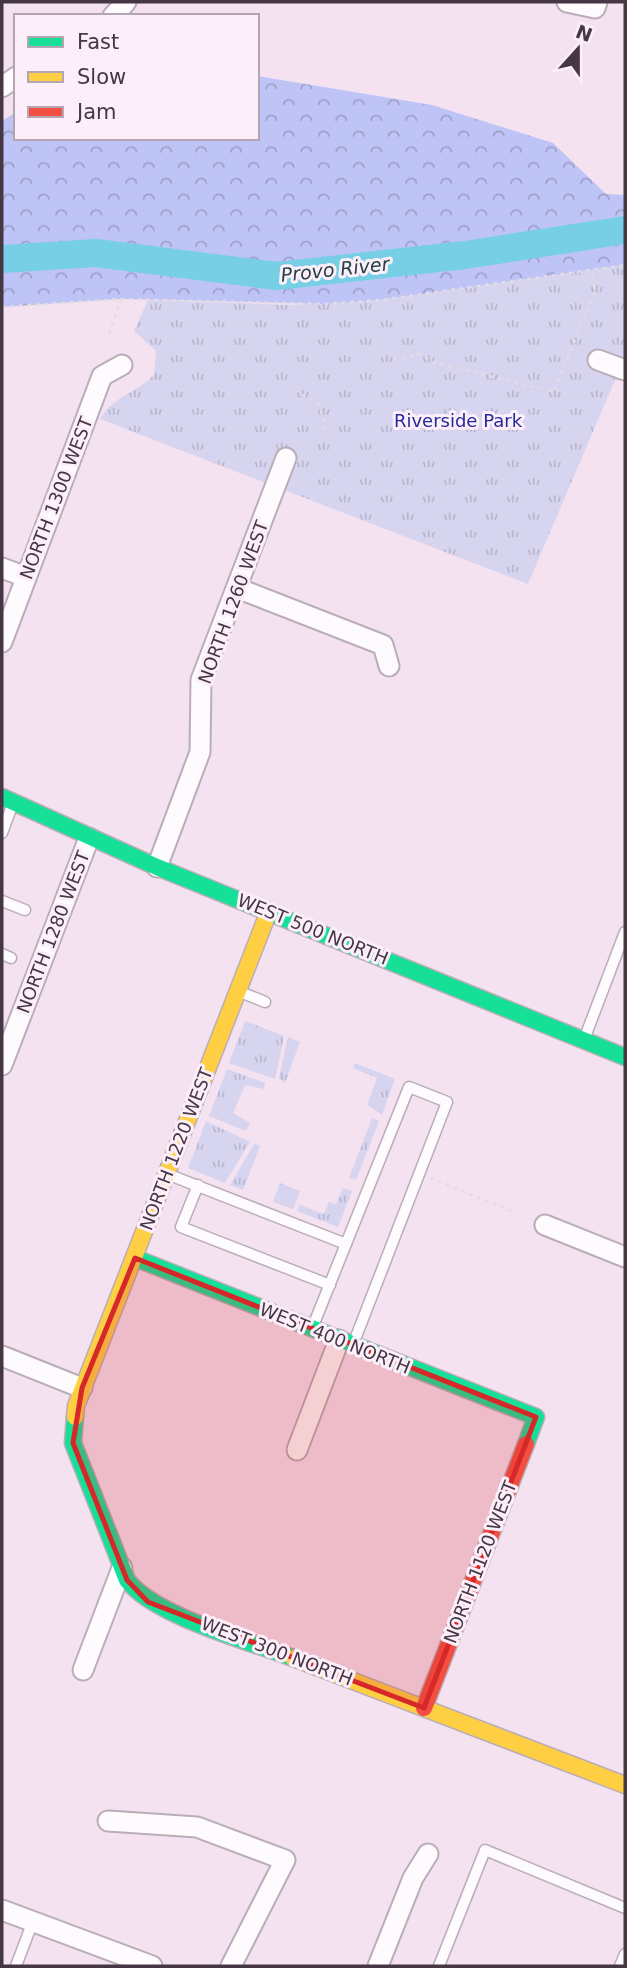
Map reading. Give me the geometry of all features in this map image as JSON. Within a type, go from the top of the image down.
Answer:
[{"type":"street","points":[[567,2],[596,5]]},
{"type":"street","points":[[598,360],[625,370]]},
{"type":"street","name":"NORTH 1300 WEST","points":[[2,642],[102,376],[122,365]]},
{"type":"street","name":"NORTH 1260 WEST","points":[[157,867],[200,752],[201,680],[286,458]]},
{"type":"street","points":[[2,568],[26,577]]},
{"type":"street","points":[[237,588],[383,645],[389,666]]},
{"type":"street","name":"WEST 500 NORTH","points":[[8,800],[157,867],[625,1058]]},
{"type":"street","name":"NORTH 1280 WEST","points":[[2,1065],[89,838]]},
{"type":"street","name":"NORTH 1220 WEST","points":[[82,1388],[269,911]]},
{"type":"street","points":[[545,1225],[625,1256]]},
{"type":"street","name":"WEST 400 NORTH","points":[[135,1258],[536,1418]]},
{"type":"street","points":[[297,1450],[346,1343]]},
{"type":"street","points":[[2,1356],[82,1388]]},
{"type":"street","name":"WEST 300 NORTH","points":[[82,1388],[73,1425],[73,1443],[122,1568],[136,1592],[162,1608],[625,1785]]},
{"type":"street","name":"NORTH 1120 WEST","points":[[424,1708],[536,1418]]},
{"type":"street","points":[[83,1670],[122,1568]]},
{"type":"street","points":[[108,1821],[197,1827],[285,1860],[231,1966]]},
{"type":"street","points":[[377,1966],[413,1878],[428,1854]]},
{"type":"street","points":[[2,1910],[152,1966]]},
{"type":"lane","points":[[2,833],[8,800]]},
{"type":"lane","points":[[2,901],[25,910]]},
{"type":"lane","points":[[584,1041],[625,932]]},
{"type":"lane","points":[[237,991],[265,1002]]},
{"type":"lane","points":[[312,1330],[409,1087],[447,1102],[346,1343]]},
{"type":"lane","points":[[167,1173],[346,1244]]},
{"type":"lane","points":[[198,1185],[181,1227],[330,1285]]},
{"type":"lane","points":[[439,1966],[485,1850],[625,1909]]},
{"type":"lane","points":[[16,1966],[33,1921]]},
{"type":"lane","points":[[620,1966],[625,1953]]},
{"type":"path","points":[[2,307],[121,299],[324,304],[380,300],[625,265]]},
{"type":"path","points":[[393,360],[421,354],[432,362],[554,392],[595,291],[592,271]]},
{"type":"path","points":[[109,334],[121,299]]},
{"type":"path","points":[[295,390],[319,405],[325,426],[323,436]]},
{"type":"path","points":[[419,1174],[511,1211]]},
{"type":"highlighted area","points":[[135,1258],[536,1417],[424,1708],[148,1602],[127,1580],[73,1443],[82,1388]]},
{"type":"green space","points":[[259,76],[432,105],[553,143],[606,194],[625,195],[625,265],[380,300],[324,304],[121,299],[2,307],[2,121],[14,113],[14,140],[259,140]]},
{"type":"green space","name":"Riverside Park","points":[[625,265],[625,381],[615,380],[528,584],[100,419],[118,400],[154,375],[156,351],[134,331],[148,300],[289,305],[380,300]]},
{"type":"green space","points":[[245,1021],[284,1036],[275,1079],[229,1063]]},
{"type":"green space","points":[[288,1037],[300,1042],[285,1083],[279,1078]]},
{"type":"green space","points":[[355,1063],[395,1079],[382,1115],[367,1105],[377,1078],[353,1068]]},
{"type":"green space","points":[[227,1069],[265,1083],[264,1089],[245,1085],[233,1113],[250,1123],[246,1131],[209,1116]]},
{"type":"green space","points":[[372,1118],[379,1121],[356,1180],[349,1178]]},
{"type":"green space","points":[[206,1121],[250,1142],[225,1183],[188,1168]]},
{"type":"green space","points":[[254,1144],[260,1146],[243,1190],[230,1185]]},
{"type":"green space","points":[[280,1183],[300,1191],[293,1209],[273,1202]]},
{"type":"green space","points":[[343,1188],[352,1191],[338,1227],[297,1211],[300,1205],[324,1214],[329,1202],[336,1204]]},
{"type":"waterway","name":"Provo River","points":[[2,259],[96,253],[277,276],[465,255],[625,230]]},
{"type":"traffic: fast","points":[[2,797],[157,867],[625,1057]]},
{"type":"traffic: fast","points":[[135,1258],[536,1417],[526,1444]]},
{"type":"traffic: fast","points":[[75,1417],[73,1443],[127,1580],[140,1593],[180,1616],[293,1658]]},
{"type":"traffic: slow","points":[[75,1417],[76,1406],[269,911]]},
{"type":"traffic: slow","points":[[293,1658],[625,1785]]},
{"type":"traffic: jam","points":[[424,1708],[526,1444]]}]
